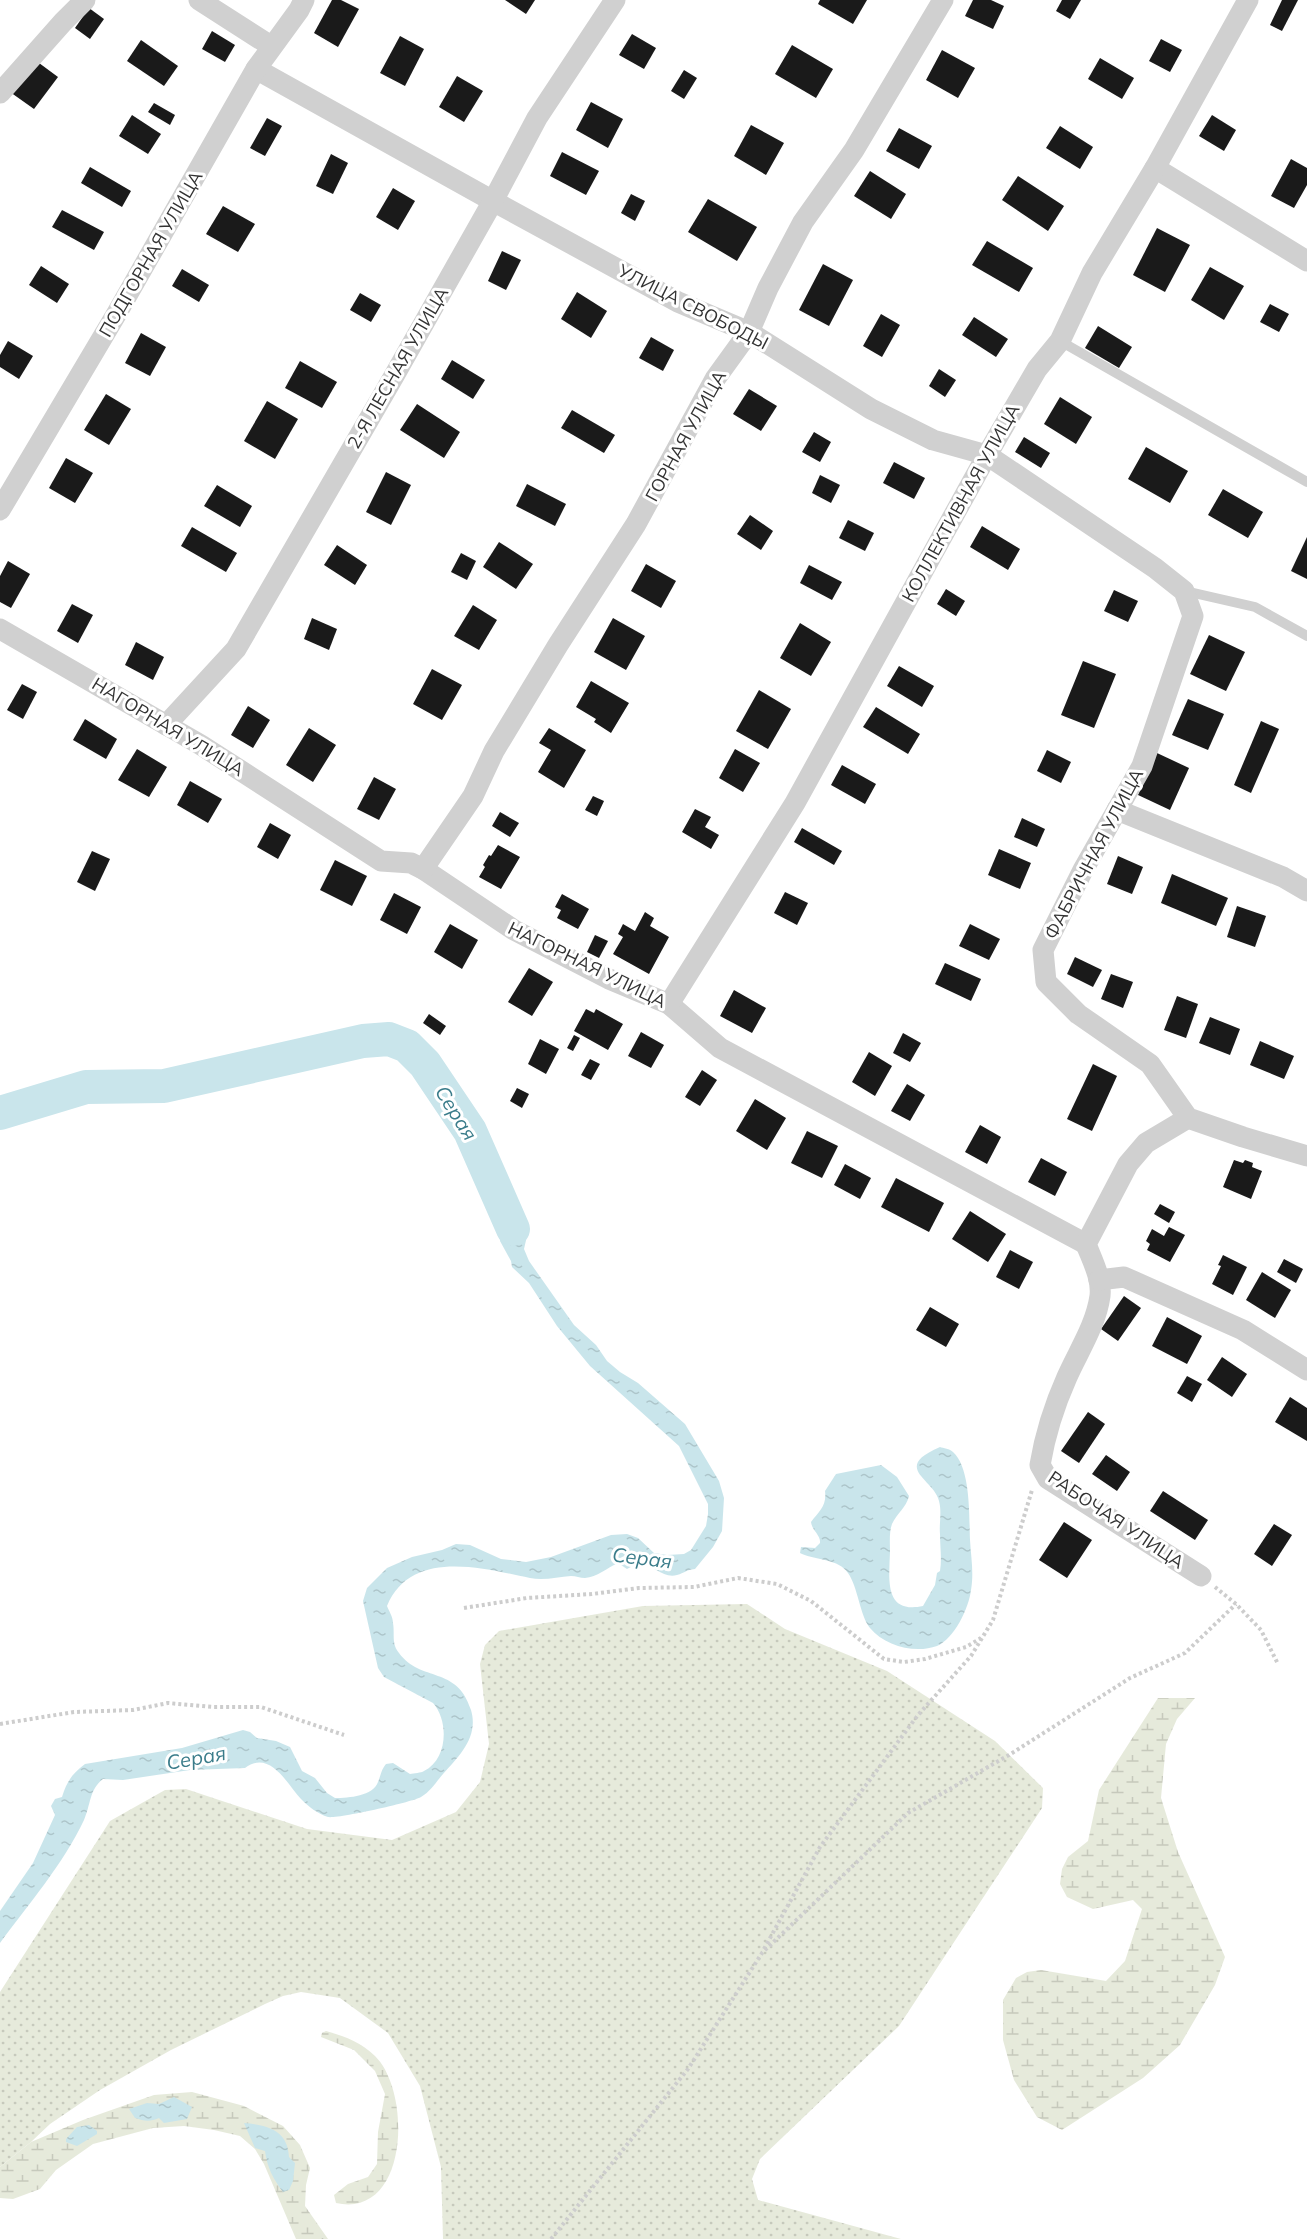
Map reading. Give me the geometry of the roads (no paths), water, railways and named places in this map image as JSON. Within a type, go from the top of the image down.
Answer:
[{"type":"street","points":[[0,93],[84,0]]},
{"type":"street","points":[[199,0],[272,46]]},
{"type":"street","name":"ПОДГОРНАЯ УЛИЦА","points":[[0,510],[123,303],[256,69],[304,0]]},
{"type":"street","name":"2-Я ЛЕСНАЯ УЛИЦА","points":[[166,725],[236,649],[394,376],[537,118],[615,0]]},
{"type":"street","name":"ГОРНАЯ УЛИЦА","points":[[423,869],[473,796],[506,732],[558,645],[636,524],[715,379],[750,332],[768,288],[803,222],[854,150],[943,0]]},
{"type":"street","name":"КОЛЛЕКТИВНАЯ УЛИЦА","points":[[669,1004],[795,803],[1036,369],[1060,341],[1092,273],[1155,168],[1248,0]]},
{"type":"street","name":"УЛИЦА СВОБОДЫ","points":[[256,69],[678,302],[750,332],[871,409],[933,440],[987,455],[1155,568],[1184,591]]},
{"type":"street","points":[[1155,168],[1307,261]]},
{"type":"street","name":"ФАБРИЧНАЯ УЛИЦА","points":[[1184,591],[1193,616],[1142,766],[1083,870],[1043,950],[1046,981],[1078,1014],[1150,1064],[1188,1118]]},
{"type":"street","name":"НАГОРНАЯ УЛИЦА","points":[[0,629],[201,745],[381,861],[411,863],[423,869],[514,930],[609,980],[669,1004],[720,1048],[1086,1244]]},
{"type":"street","points":[[1117,810],[1284,877],[1307,891]]},
{"type":"street","points":[[1086,1244],[1128,1164],[1146,1143],[1188,1118],[1307,1156]]},
{"type":"street","name":"РАБОЧАЯ УЛИЦА","points":[[1086,1244],[1099,1280],[1100,1296],[1094,1319],[1065,1380],[1049,1424],[1040,1465],[1048,1479],[1201,1576]]},
{"type":"street","points":[[1099,1280],[1124,1277],[1243,1330],[1307,1370]]},
{"type":"lane","points":[[1060,341],[1307,482]]},
{"type":"lane","points":[[1184,591],[1255,607],[1307,636]]},
{"type":"water","points":[[501,1183],[527,1236],[524,1249],[529,1261],[574,1325],[596,1345],[607,1361],[638,1383],[685,1424],[719,1481],[724,1498],[722,1531],[713,1547],[695,1569],[671,1576],[648,1566],[635,1565],[627,1569],[618,1563],[585,1578],[571,1576],[535,1579],[491,1570],[450,1566],[430,1569],[413,1576],[398,1588],[387,1606],[393,1621],[395,1646],[408,1662],[457,1686],[465,1696],[473,1720],[466,1745],[428,1792],[421,1797],[390,1806],[328,1817],[307,1805],[277,1771],[262,1763],[254,1763],[245,1768],[190,1770],[123,1780],[103,1779],[95,1788],[84,1820],[66,1852],[0,1943],[0,1911],[33,1863],[55,1815],[51,1806],[55,1799],[62,1797],[71,1778],[85,1764],[182,1748],[243,1730],[257,1738],[276,1741],[290,1747],[302,1771],[315,1778],[327,1793],[335,1798],[353,1797],[371,1790],[378,1782],[386,1764],[393,1763],[410,1774],[423,1772],[432,1765],[438,1758],[444,1739],[444,1729],[438,1711],[433,1703],[384,1677],[378,1668],[363,1601],[367,1588],[387,1568],[412,1557],[456,1544],[470,1545],[501,1559],[526,1562],[551,1557],[611,1535],[627,1534],[638,1538],[654,1553],[684,1554],[691,1550],[706,1526],[708,1504],[679,1446],[590,1366],[557,1326],[529,1283],[512,1267],[500,1241],[499,1215],[487,1192]]},
{"type":"water","points":[[940,1447],[952,1451],[959,1459],[966,1481],[972,1565],[971,1590],[964,1614],[949,1637],[937,1646],[910,1649],[884,1640],[870,1628],[851,1579],[844,1568],[833,1562],[800,1553],[801,1547],[815,1548],[820,1543],[811,1522],[822,1508],[825,1491],[836,1474],[881,1465],[897,1477],[909,1496],[890,1531],[889,1573],[892,1592],[895,1600],[901,1605],[923,1606],[935,1585],[937,1573],[940,1571],[940,1509],[936,1493],[919,1474],[917,1468],[918,1461]]},
{"type":"water","points":[[174,2097],[192,2107],[187,2119],[164,2123],[159,2118],[144,2120],[135,2118],[129,2109],[147,2103],[159,2104]]},
{"type":"water","points":[[244,2123],[261,2125],[275,2131],[285,2141],[289,2157],[295,2163],[293,2181],[289,2190],[283,2192],[279,2187],[269,2168],[265,2151],[255,2148]]},
{"type":"water","points":[[89,2125],[97,2131],[97,2134],[77,2146],[66,2142],[77,2127]]},
{"type":"waterway","name":"Серая","points":[[0,1113],[86,1087],[164,1086],[363,1041],[389,1039],[407,1046],[425,1064],[470,1131],[513,1229]]}]
